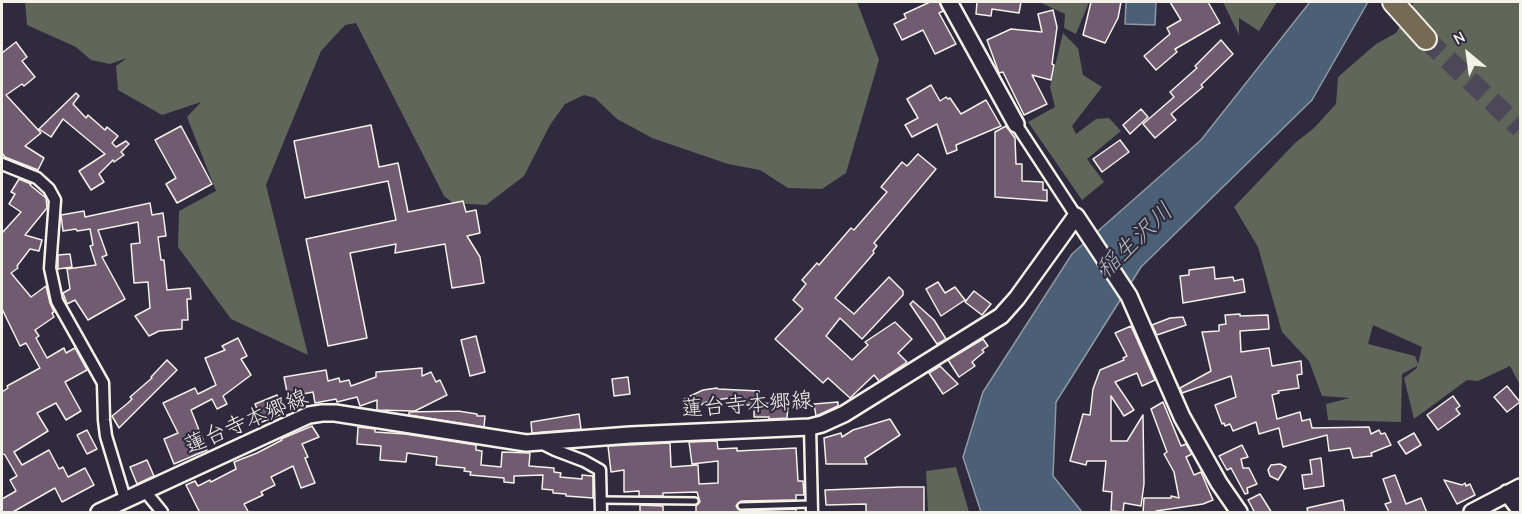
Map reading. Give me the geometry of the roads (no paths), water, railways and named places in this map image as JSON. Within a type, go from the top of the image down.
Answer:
[{"type":"highway","points":[[1393,2],[1426,39]]},
{"type":"main road","points":[[950,2],[1016,124]]},
{"type":"main road","points":[[1079,221],[1129,296],[1182,417],[1219,483],[1239,513]]},
{"type":"main road","name":"蓮台寺本郷線","points":[[99,513],[144,490],[309,415],[322,413],[335,413],[526,443],[630,435],[810,427],[844,414],[1001,316],[1079,221]]},
{"type":"main road","points":[[1472,513],[1514,490],[1519,508]]},
{"type":"street","points":[[1016,124],[1079,221]]},
{"type":"street","points":[[2,164],[37,178],[49,189],[55,200],[50,268],[57,302],[103,382],[106,436],[125,499]]},
{"type":"street","points":[[810,427],[812,508]]},
{"type":"street","points":[[539,442],[600,470],[601,513]]},
{"type":"street","points":[[144,490],[162,513]]},
{"type":"lane","points":[[601,500],[695,501]]},
{"type":"lane","points":[[741,506],[812,508]]},
{"type":"water","points":[[1126,2],[1156,2],[1155,25],[1125,24]]},
{"type":"water","name":"稲生沢川","points":[[1310,2],[1368,2],[1312,100],[1141,267],[1056,402],[1053,476],[1082,512],[981,512],[963,457],[983,392],[1072,254],[1201,140]]},
{"type":"tunnel","points":[[1426,39],[1520,128]]}]
